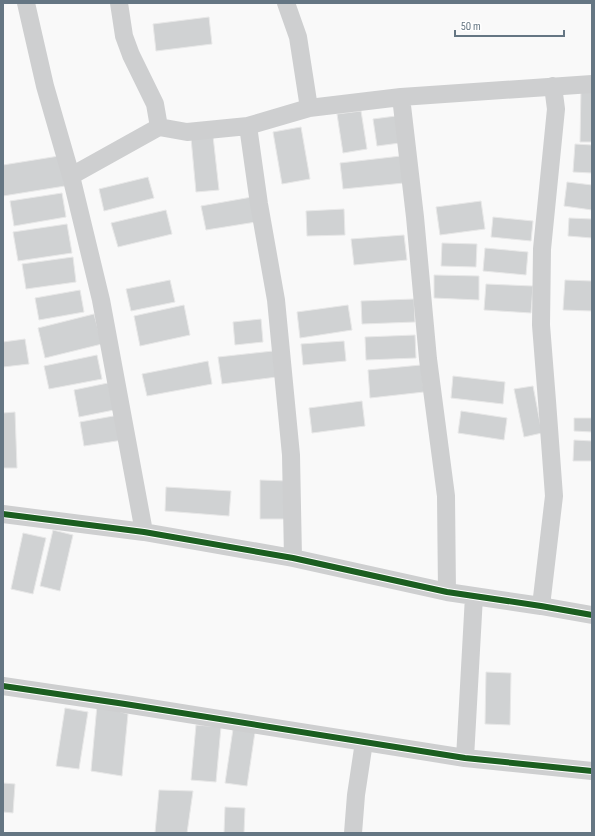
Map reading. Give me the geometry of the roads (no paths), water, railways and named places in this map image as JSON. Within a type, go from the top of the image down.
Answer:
[{"type":"street","points":[[26,3],[45,86],[71,176],[102,300],[144,532]]},
{"type":"street","points":[[119,3],[124,36],[131,55],[155,104],[159,128]]},
{"type":"street","points":[[286,3],[298,37],[309,108]]},
{"type":"street","points":[[71,176],[159,128],[187,132],[248,126],[309,108],[401,97],[592,84]]},
{"type":"street","points":[[541,606],[554,496],[541,324],[542,249],[556,109],[553,86]]},
{"type":"street","points":[[401,97],[428,359],[446,496],[447,592]]},
{"type":"street","points":[[248,126],[259,204],[276,300],[291,455],[293,558]]},
{"type":"street","points":[[3,514],[144,532],[293,558],[447,592],[592,615]]},
{"type":"street","points":[[465,758],[474,596]]},
{"type":"street","points":[[3,686],[465,758],[592,771]]},
{"type":"street","points":[[353,833],[356,795],[364,742]]}]
